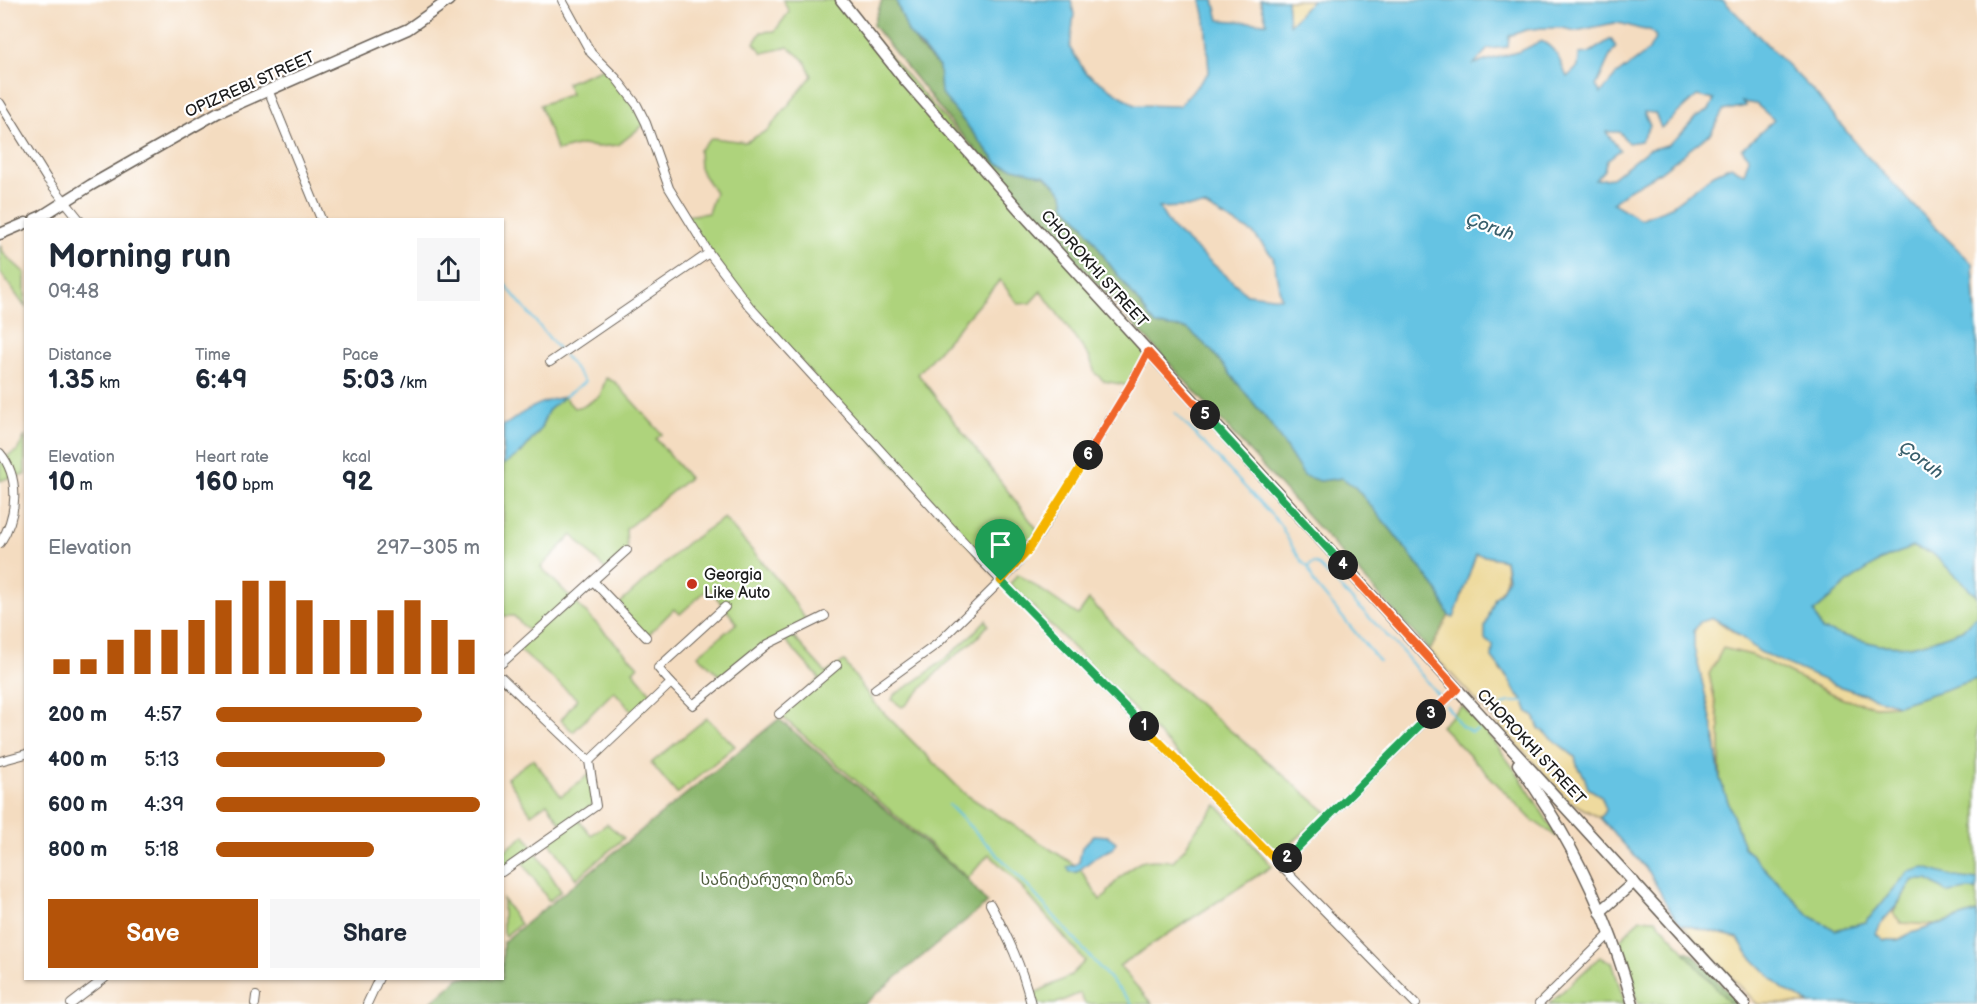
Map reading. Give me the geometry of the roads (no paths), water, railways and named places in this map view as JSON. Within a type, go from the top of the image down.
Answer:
[{"type":"street","name":"OPIZREBI STREET","points":[[37,218],[217,113],[408,29],[449,0]]},
{"type":"street","points":[[562,0],[591,53],[616,78],[637,105],[646,123],[669,188],[709,253],[749,306],[973,552],[1416,1004]]},
{"type":"street","name":"CHOROKHI STREET","points":[[841,0],[904,79],[1148,352],[1745,1004]]},
{"type":"street","points":[[269,92],[321,218]]},
{"type":"street","points":[[0,103],[47,179],[78,218]]},
{"type":"street","points":[[0,234],[24,224]]},
{"type":"street","points":[[550,362],[709,253]]},
{"type":"street","points":[[875,689],[937,644],[1014,568],[1040,533],[1130,386],[1148,352]]},
{"type":"street","points":[[0,453],[13,476],[14,492],[9,526],[0,543]]},
{"type":"street","points":[[504,661],[627,550]]},
{"type":"street","points":[[593,581],[646,637]]},
{"type":"street","points":[[725,607],[658,668],[693,705],[768,644],[825,616]]},
{"type":"street","points":[[779,714],[837,665]]},
{"type":"street","points":[[504,680],[589,761],[596,806],[504,871]]},
{"type":"street","points":[[589,761],[671,683]]},
{"type":"street","points":[[1280,865],[1457,689]]},
{"type":"street","points":[[1487,722],[1530,781],[1563,836],[1610,934],[1633,1004]]},
{"type":"street","points":[[0,761],[24,755]]},
{"type":"street","points":[[1600,912],[1634,882]]},
{"type":"street","points":[[990,904],[1012,944],[1025,979],[1031,1004]]},
{"type":"street","points":[[1539,1004],[1610,934]]},
{"type":"street","points":[[71,1004],[102,980]]},
{"type":"street","points":[[367,1004],[378,980]]},
{"type":"water","name":"Çoruh","points":[[896,0],[1071,0],[1074,14],[1070,48],[1086,73],[1135,105],[1179,106],[1209,72],[1205,19],[1201,0],[1214,0],[1219,20],[1267,23],[1260,0],[1287,0],[1289,25],[1312,0],[1723,0],[1814,92],[1865,154],[1973,264],[1977,336],[1977,596],[1932,553],[1912,547],[1881,560],[1850,581],[1814,612],[1822,630],[1879,645],[1910,646],[1962,630],[1977,615],[1977,679],[1898,705],[1835,685],[1760,652],[1726,625],[1713,618],[1700,622],[1694,631],[1694,648],[1713,727],[1720,779],[1744,847],[1810,916],[1835,930],[1866,922],[1908,872],[1925,868],[1955,877],[1977,880],[1977,890],[1948,893],[1928,880],[1913,880],[1897,905],[1881,923],[1876,934],[1884,940],[1898,940],[1909,934],[1977,912],[1977,1004],[1810,1004],[1782,988],[1747,953],[1738,938],[1681,924],[1671,912],[1649,872],[1600,818],[1606,809],[1601,796],[1588,788],[1575,757],[1539,728],[1535,718],[1528,712],[1524,702],[1492,658],[1493,645],[1485,640],[1485,627],[1495,598],[1502,591],[1508,578],[1505,560],[1476,554],[1454,618],[1449,616],[1438,591],[1355,487],[1342,478],[1320,481],[1304,476],[1272,426],[1211,350],[1188,329],[1156,325],[1107,261],[1084,225],[1065,205],[1063,193],[1046,176],[998,164],[941,93],[939,67],[908,32]],"holes":[[[1619,23],[1650,30],[1656,37],[1648,51],[1615,76],[1601,93],[1596,86],[1616,47],[1611,39],[1589,53],[1579,54],[1578,67],[1567,77],[1555,52],[1541,41],[1521,51],[1474,64],[1488,49],[1508,47],[1509,36],[1526,30],[1562,28],[1576,31]],[[1697,96],[1714,100],[1709,110],[1695,118],[1680,135],[1667,145],[1648,150],[1612,178],[1595,180],[1604,170],[1607,160],[1620,150],[1606,132],[1620,132],[1628,143],[1641,141],[1650,126],[1644,112],[1655,113],[1661,128]],[[1742,102],[1756,104],[1774,120],[1742,149],[1749,158],[1744,174],[1731,166],[1714,174],[1669,208],[1640,219],[1613,203],[1627,191],[1660,172],[1711,133],[1723,111],[1746,106]],[[1205,206],[1253,233],[1273,257],[1281,298],[1247,294],[1171,227],[1159,208]]]},
{"type":"water","points":[[564,397],[548,411],[540,430],[521,453],[504,464],[504,425],[535,406]]},
{"type":"water","points":[[1094,835],[1108,836],[1116,842],[1112,849],[1097,856],[1077,872],[1070,872],[1067,867],[1079,862],[1082,847]]},
{"type":"waterway","points":[[504,283],[560,351]]},
{"type":"waterway","points":[[564,355],[585,382],[564,397]]},
{"type":"waterway","points":[[1175,413],[1279,523],[1296,553],[1307,566]]},
{"type":"waterway","points":[[1379,661],[1314,583],[1308,567],[1313,563],[1318,565],[1400,649],[1442,700]]},
{"type":"waterway","points":[[1501,706],[1509,702],[1524,702]]},
{"type":"waterway","points":[[1446,705],[1461,726],[1471,732],[1477,730]]},
{"type":"waterway","points":[[949,805],[1022,880],[1132,1004]]},
{"type":"place","name":"Georgia Like Auto","points":[[692,584]]},
{"type":"park label","name":"სანიტარული ზონა","points":[[777,880]]}]
